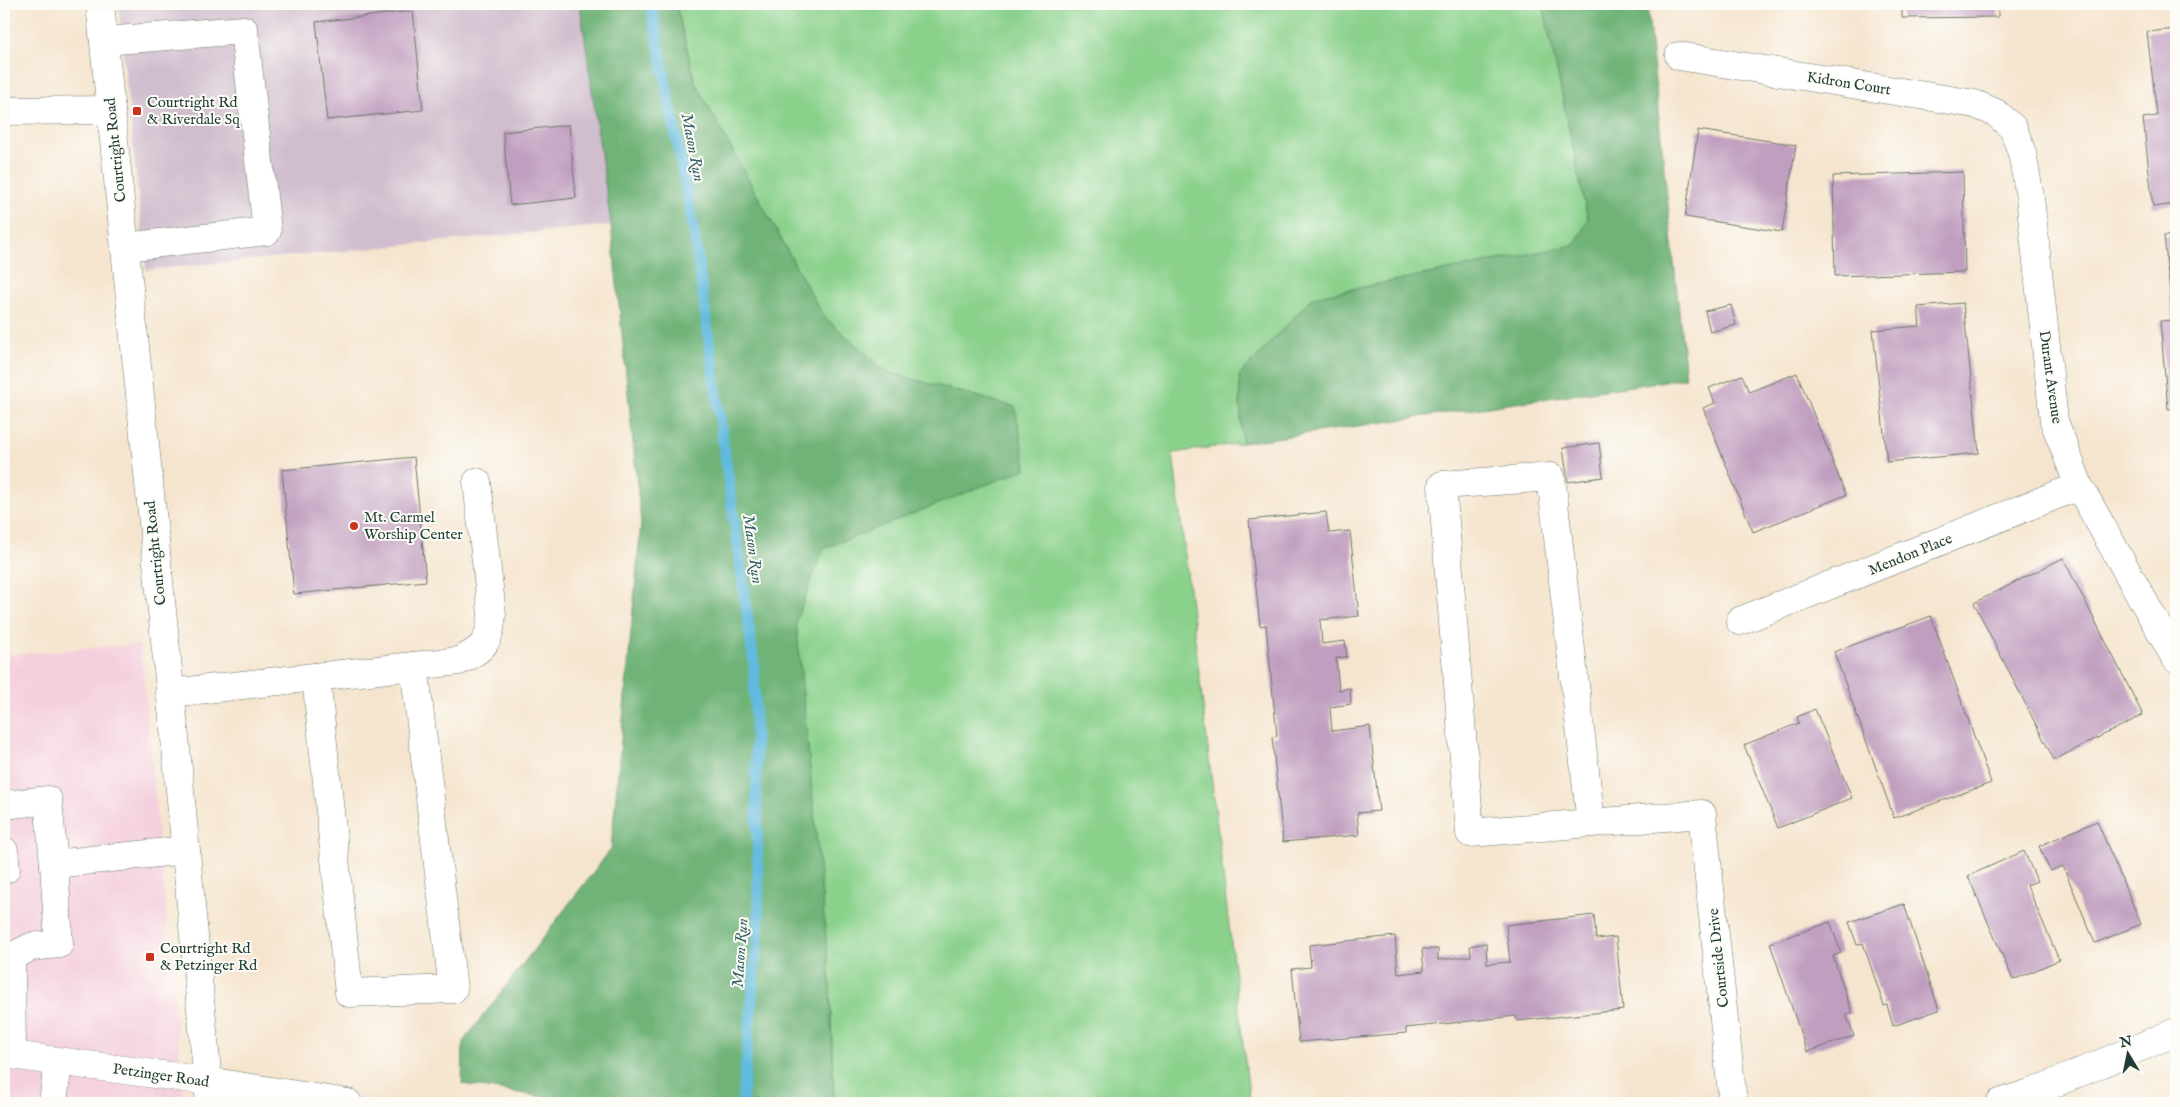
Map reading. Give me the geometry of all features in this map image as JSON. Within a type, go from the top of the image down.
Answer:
[{"type":"street","name":"Courtright Road","points":[[100,4],[186,850],[208,1092]]},
{"type":"street","points":[[104,41],[244,30],[267,231],[125,247]]},
{"type":"street","name":"Kidron Court","points":[[1679,56],[1975,104],[1996,113],[2013,128]]},
{"type":"street","points":[[4,111],[111,110]]},
{"type":"street","name":"Durant Avenue","points":[[2013,128],[2022,153],[2030,198],[2054,421],[2079,486],[2176,659]]},
{"type":"street","points":[[1551,476],[1591,823],[1470,833],[1442,485],[1551,476]]},
{"type":"street","points":[[170,693],[459,661],[480,650],[490,633],[492,614],[477,482]]},
{"type":"street","name":"Mendon Place","points":[[1740,622],[2079,486]]},
{"type":"street","points":[[316,677],[349,993],[453,989],[414,666]]},
{"type":"street","points":[[4,805],[48,800],[59,944],[31,947],[11,957],[7,979],[8,1055]]},
{"type":"street","name":"Courtside Drive","points":[[1591,823],[1702,814],[1733,1103]]},
{"type":"street","points":[[54,864],[186,850]]},
{"type":"street","points":[[2000,1103],[2036,1091],[2176,1032]]},
{"type":"street","name":"Petzinger Road","points":[[8,1055],[58,1062],[208,1092],[348,1103]]},
{"type":"street","points":[[53,1103],[58,1062]]},
{"type":"shaded area","points":[[118,4],[580,4],[611,225],[146,270]]},
{"type":"shaded area","points":[[140,644],[184,1103],[4,1103],[4,655]]},
{"type":"green space","points":[[580,4],[676,4],[695,82],[823,316],[887,372],[1015,407],[1026,469],[823,549],[796,621],[830,982],[834,1103],[582,1103],[462,1084],[463,1042],[611,849],[641,523],[611,225]]},
{"type":"green space","points":[[676,4],[1543,4],[1588,220],[1574,245],[1313,297],[1239,376],[1242,443],[1173,453],[1250,1103],[834,1103],[830,982],[796,621],[823,549],[1026,468],[1015,407],[887,372],[823,316],[695,82]]},
{"type":"green space","points":[[1543,4],[1647,4],[1686,378],[1242,443],[1239,376],[1313,297],[1574,245],[1588,220]]},
{"type":"building","points":[[1902,4],[1998,4],[1998,17],[1902,18]]},
{"type":"building","points":[[413,11],[423,110],[327,120],[316,22]]},
{"type":"building","points":[[2176,29],[2176,204],[2153,207],[2143,118],[2157,116],[2147,32]]},
{"type":"building","points":[[569,125],[576,198],[510,205],[503,132]]},
{"type":"building","points":[[1698,130],[1796,145],[1782,232],[1685,217]]},
{"type":"building","points":[[1963,172],[1965,272],[1835,276],[1833,176]]},
{"type":"building","points":[[2176,235],[2176,408],[2168,409],[2160,321],[2173,320],[2164,236]]},
{"type":"building","points":[[1963,303],[1979,453],[1887,462],[1873,330],[1920,326],[1918,307]]},
{"type":"building","points":[[1731,305],[1736,325],[1710,332],[1705,311]]},
{"type":"building","points":[[1797,373],[1846,495],[1753,532],[1703,408],[1715,403],[1709,388],[1742,375],[1749,392]]},
{"type":"building","points":[[1599,443],[1603,477],[1568,482],[1563,448]]},
{"type":"building","name":"Mt. Carmel Worship Center","points":[[414,457],[426,581],[294,594],[282,470]]},
{"type":"building","points":[[1326,512],[1329,533],[1350,531],[1359,616],[1320,620],[1322,644],[1345,641],[1347,657],[1336,658],[1339,690],[1350,688],[1351,704],[1330,707],[1332,731],[1370,726],[1379,811],[1357,813],[1359,835],[1283,842],[1272,737],[1277,736],[1266,625],[1260,626],[1249,520]]},
{"type":"building","points":[[2063,558],[2143,715],[2054,760],[1974,603]]},
{"type":"building","points":[[1931,616],[1991,783],[1894,818],[1834,652]]},
{"type":"building","points":[[1815,709],[1852,798],[1778,828],[1744,745],[1799,723],[1797,717]]},
{"type":"building","points":[[2097,821],[2141,924],[2095,943],[2063,866],[2050,871],[2039,846]]},
{"type":"building","points":[[2024,851],[2037,881],[2027,885],[2059,960],[2013,980],[1968,876]]},
{"type":"building","points":[[1904,904],[1939,1010],[1893,1026],[1887,1005],[1884,1006],[1863,943],[1857,945],[1849,922]]},
{"type":"building","points":[[1594,915],[1596,939],[1616,937],[1623,1010],[1517,1021],[1516,1016],[1406,1028],[1406,1033],[1299,1042],[1292,969],[1311,967],[1309,945],[1395,936],[1398,974],[1424,971],[1422,949],[1438,949],[1438,960],[1471,956],[1470,946],[1486,943],[1487,964],[1510,962],[1506,925]]},
{"type":"building","points":[[1830,922],[1841,953],[1833,956],[1852,1013],[1846,1015],[1854,1036],[1807,1052],[1770,943]]},
{"type":"waterway","name":"Mason Run","points":[[651,4],[694,232],[754,664],[759,926],[742,1103]]},
{"type":"place","name":"Courtright Rd & Riverdale Sq","points":[[137,111]]},
{"type":"place","name":"Mt. Carmel Worship Center","points":[[354,526]]},
{"type":"place","name":"Courtright Rd & Petzinger Rd","points":[[150,957]]}]
